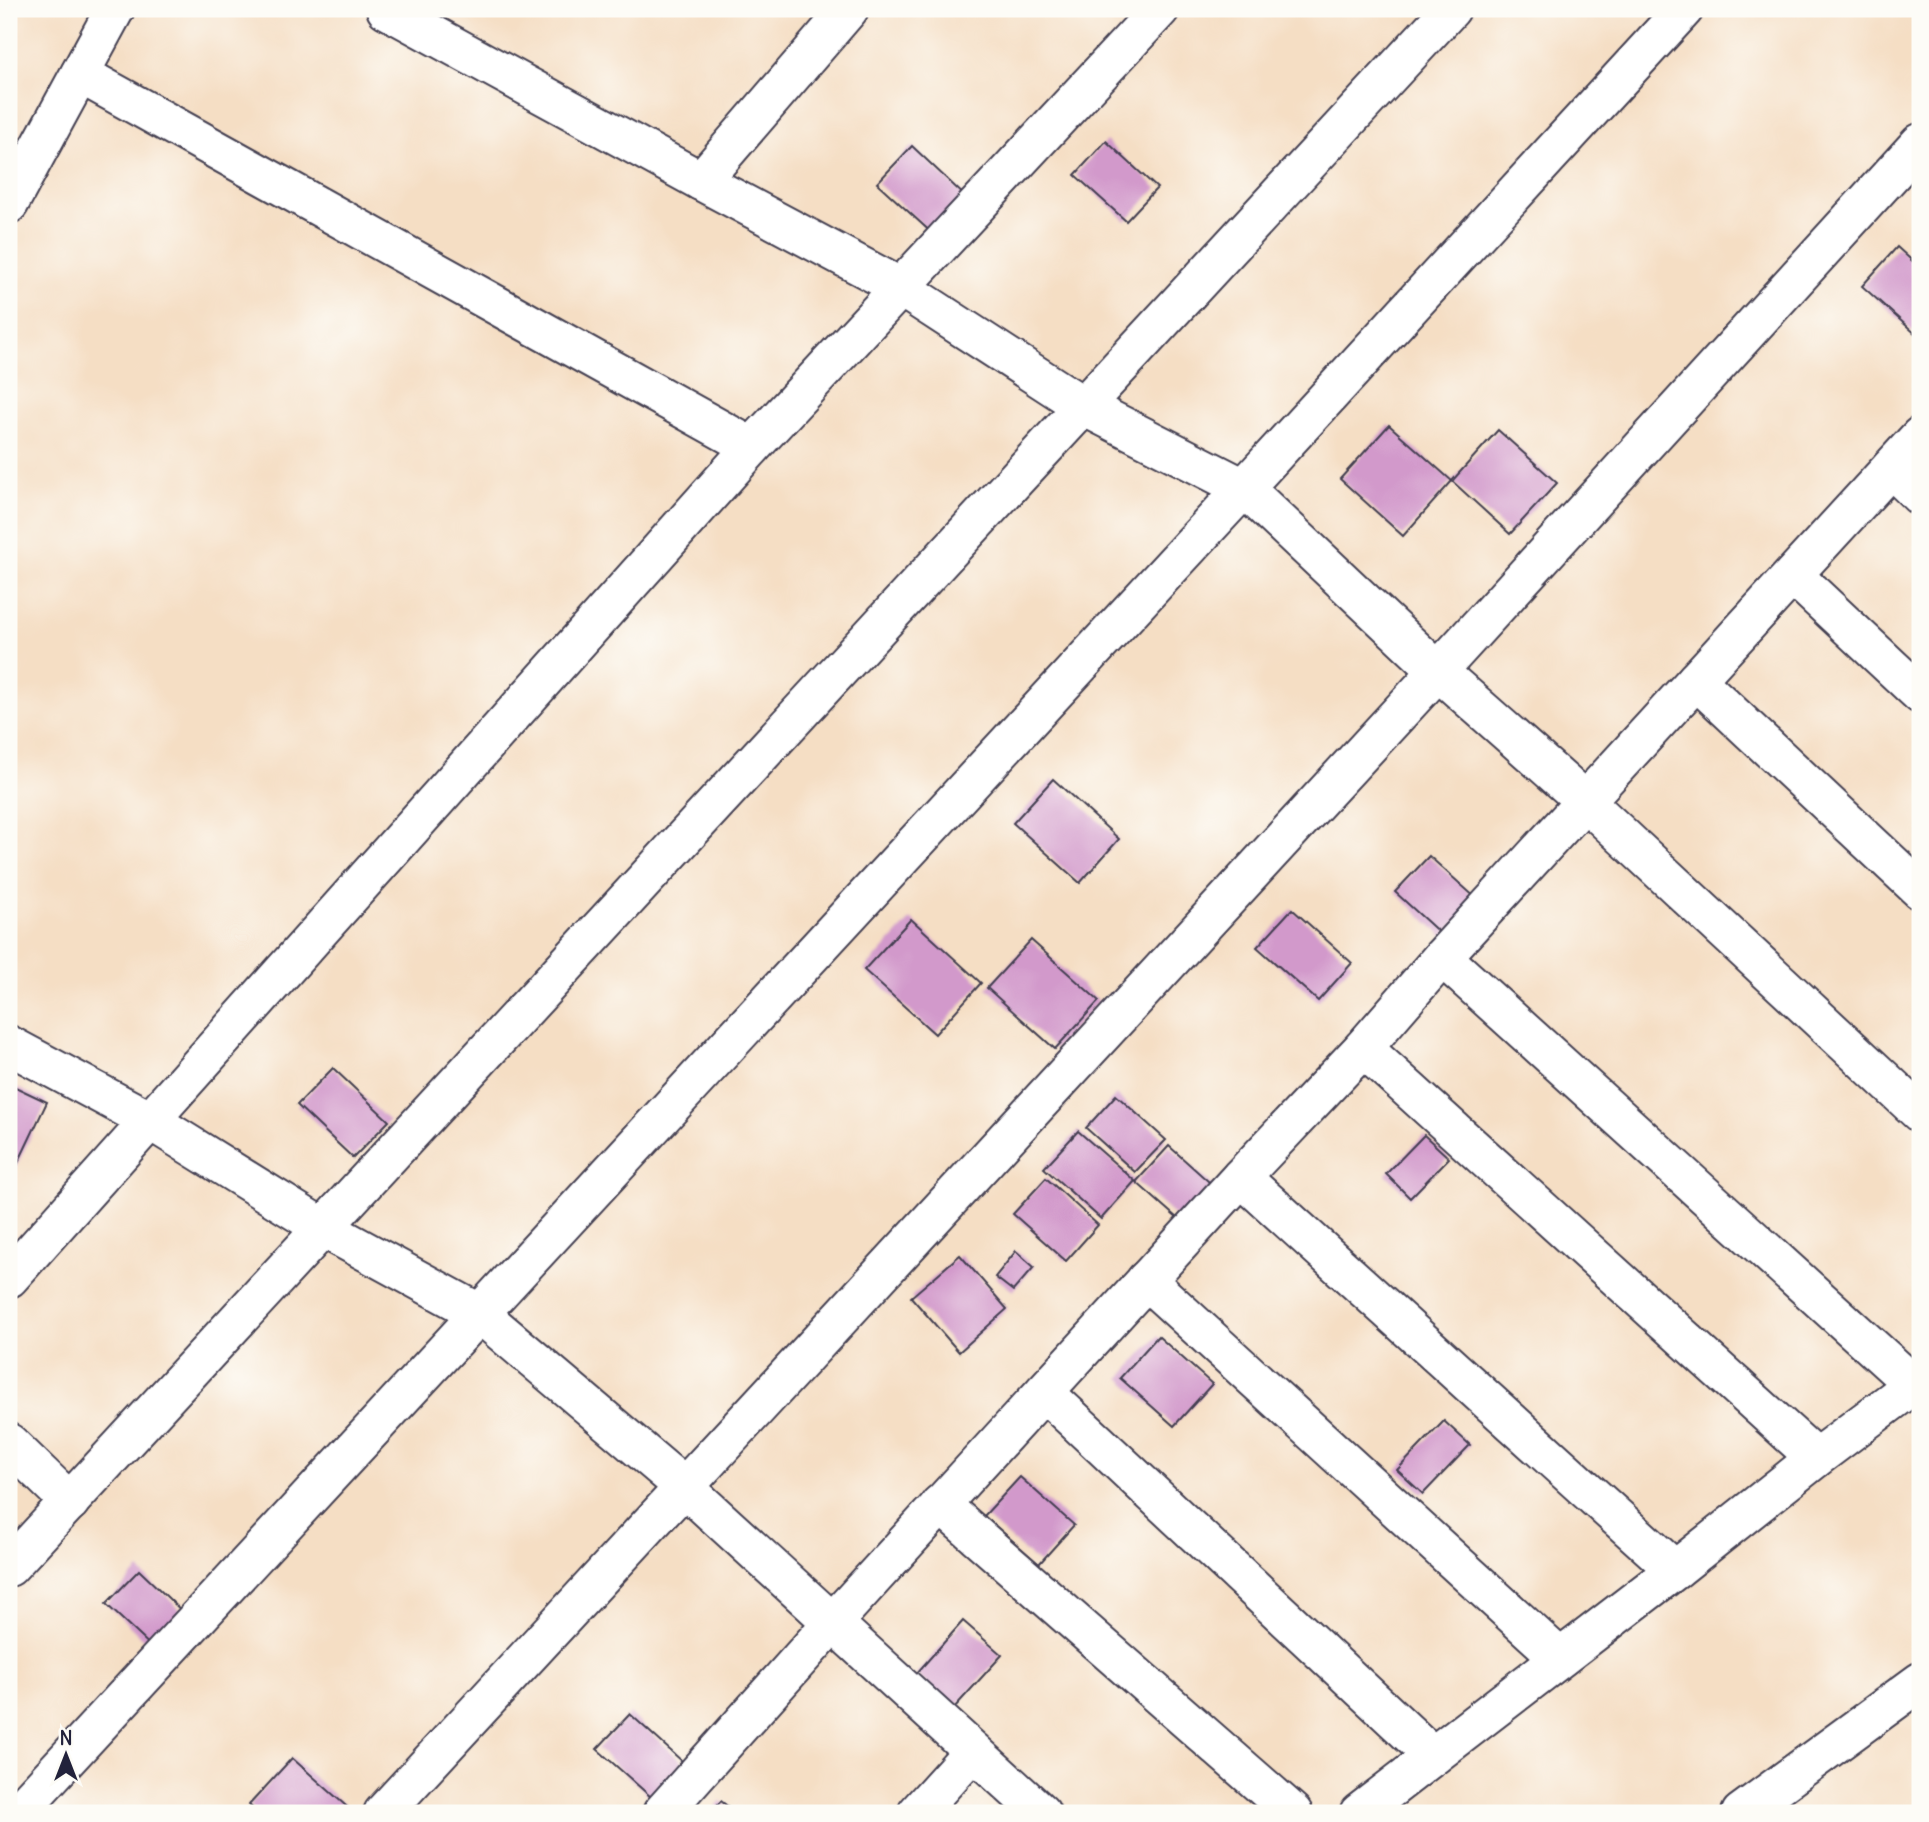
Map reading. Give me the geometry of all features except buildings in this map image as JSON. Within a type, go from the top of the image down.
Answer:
[{"type":"street","points":[[9,204],[116,9]]},
{"type":"street","points":[[386,9],[900,287],[1083,406],[1244,488],[1438,671],[1586,802],[1920,1113]]},
{"type":"street","points":[[701,181],[849,9]]},
{"type":"street","points":[[9,1278],[752,447],[1160,9]]},
{"type":"street","points":[[9,1567],[1451,9]]},
{"type":"street","points":[[17,1813],[1684,9]]},
{"type":"street","points":[[80,74],[752,447]]},
{"type":"street","points":[[383,1813],[1438,671],[1920,143]]},
{"type":"street","points":[[662,1813],[940,1504],[1363,1048],[1442,957],[1920,436]]},
{"type":"street","points":[[1891,468],[1920,496]]},
{"type":"street","points":[[1793,575],[1920,694]]},
{"type":"street","points":[[1696,680],[1920,890]]},
{"type":"street","points":[[1359,1813],[1816,1458],[1917,1383],[1442,957]]},
{"type":"street","points":[[9,1045],[151,1121],[323,1228],[478,1313],[684,1486],[1041,1813]]},
{"type":"street","points":[[1363,1048],[1816,1458]]},
{"type":"street","points":[[1241,1177],[1675,1570]]},
{"type":"street","points":[[1146,1280],[1560,1658]]},
{"type":"street","points":[[1044,1392],[1433,1756]]},
{"type":"street","points":[[9,1443],[70,1502]]},
{"type":"street","points":[[940,1504],[1293,1813]]},
{"type":"street","points":[[1741,1813],[1920,1682]]},
{"type":"street","points":[[917,1813],[973,1751]]}]
